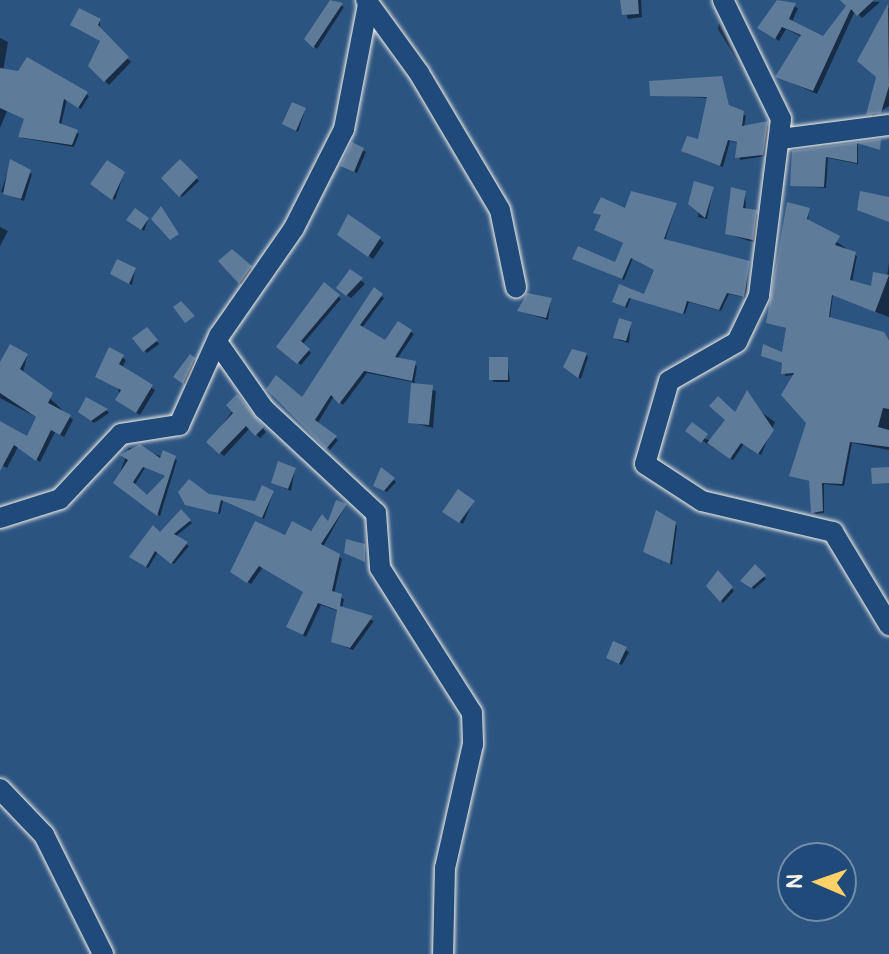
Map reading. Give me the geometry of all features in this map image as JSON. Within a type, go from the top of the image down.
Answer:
[{"type":"street","points":[[723,0],[776,100],[781,139],[749,322],[724,353],[669,381],[643,454],[652,473],[702,501],[833,532],[889,625]]},
{"type":"street","points":[[367,2],[470,154],[505,224],[516,287]]},
{"type":"street","points":[[0,518],[60,499],[121,434],[179,425],[217,342],[294,228],[344,129],[367,2]]},
{"type":"street","points":[[781,139],[889,125]]},
{"type":"street","points":[[217,342],[264,409],[376,513],[384,577],[472,713],[473,744],[445,868],[443,954]]},
{"type":"street","points":[[0,789],[44,835],[103,954]]},
{"type":"building","points":[[330,0],[343,3],[313,48],[304,39]]},
{"type":"building","points":[[620,0],[638,0],[639,14],[622,15]]},
{"type":"building","points":[[777,0],[796,3],[789,19],[823,36],[846,6],[840,0],[874,0],[857,16],[851,9],[813,91],[775,77],[801,35],[782,27],[775,39],[757,28]]},
{"type":"building","points":[[888,4],[889,86],[881,113],[866,115],[876,77],[857,61]]},
{"type":"building","points":[[79,8],[101,19],[98,25],[129,57],[104,82],[88,66],[100,41],[70,25]]},
{"type":"building","points":[[27,57],[88,92],[78,108],[64,99],[59,123],[78,130],[72,145],[18,137],[24,119],[0,108],[0,68],[18,71]]},
{"type":"building","points":[[722,76],[729,105],[744,111],[742,126],[768,121],[763,155],[735,158],[737,142],[728,140],[720,166],[681,151],[687,136],[698,139],[707,97],[650,96],[649,81]]},
{"type":"building","points":[[292,102],[306,108],[296,131],[282,124]]},
{"type":"building","points":[[881,139],[880,150],[857,143],[857,163],[826,157],[824,187],[790,186],[792,151]]},
{"type":"building","points":[[352,142],[364,148],[354,172],[340,166]]},
{"type":"building","points":[[10,159],[31,170],[21,199],[3,194]]},
{"type":"building","points":[[180,159],[198,177],[179,197],[161,178]]},
{"type":"building","points":[[107,160],[125,172],[112,200],[90,184]]},
{"type":"building","points":[[694,181],[714,187],[705,218],[688,204]]},
{"type":"building","points":[[731,187],[746,191],[743,208],[757,210],[753,240],[725,234]]},
{"type":"building","points":[[631,191],[677,203],[664,239],[750,261],[744,297],[727,293],[719,310],[687,301],[683,314],[629,298],[625,307],[612,302],[619,284],[644,294],[654,270],[631,258],[622,279],[572,259],[578,246],[615,262],[623,243],[594,230],[601,215],[593,213],[601,197],[625,208]]},
{"type":"building","points":[[860,191],[889,197],[889,222],[857,210]]},
{"type":"building","points":[[787,202],[810,208],[807,219],[840,236],[835,245],[856,252],[850,280],[871,286],[873,272],[889,275],[875,312],[832,295],[829,317],[884,332],[889,340],[889,409],[883,408],[878,427],[889,430],[889,447],[850,442],[842,484],[822,483],[823,511],[811,513],[809,481],[789,476],[806,423],[781,395],[794,373],[781,374],[782,363],[761,356],[763,344],[782,352],[786,328],[766,323]]},
{"type":"building","points":[[161,206],[179,234],[170,240],[151,219]]},
{"type":"building","points":[[135,208],[149,218],[141,230],[126,220]]},
{"type":"building","points":[[348,214],[381,237],[368,257],[337,235]]},
{"type":"building","points":[[232,249],[252,266],[239,284],[218,261]]},
{"type":"building","points":[[117,259],[136,268],[129,284],[110,274]]},
{"type":"building","points":[[350,269],[363,278],[346,296],[336,288]]},
{"type":"building","points":[[324,282],[340,295],[301,341],[310,349],[297,364],[276,347]]},
{"type":"building","points":[[374,287],[383,294],[360,325],[385,340],[398,321],[412,330],[395,357],[416,361],[412,381],[364,371],[339,404],[331,395],[315,420],[337,436],[326,449],[266,389],[276,375],[302,397]]},
{"type":"building","points":[[527,293],[552,298],[546,318],[517,311]]},
{"type":"building","points":[[181,301],[195,316],[185,323],[173,307]]},
{"type":"building","points":[[619,318],[632,322],[626,341],[613,338]]},
{"type":"building","points":[[147,327],[158,340],[143,352],[132,338]]},
{"type":"building","points":[[10,344],[28,354],[20,369],[53,393],[48,403],[71,415],[60,435],[51,430],[36,461],[14,445],[0,471],[0,421],[27,436],[36,417],[0,393],[0,362]]},
{"type":"building","points":[[109,347],[124,355],[119,364],[153,385],[136,413],[115,400],[121,390],[95,377]]},
{"type":"building","points":[[572,349],[587,353],[578,378],[563,367]]},
{"type":"building","points":[[190,354],[195,358],[183,384],[173,377]]},
{"type":"building","points":[[489,357],[508,357],[508,380],[489,380]]},
{"type":"building","points":[[411,383],[433,385],[429,425],[408,423]]},
{"type":"building","points":[[747,390],[774,430],[758,454],[741,443],[730,459],[707,443],[725,420],[709,406],[718,396],[735,412]]},
{"type":"building","points":[[237,394],[264,427],[255,436],[246,426],[219,454],[206,442],[233,413],[226,405]]},
{"type":"building","points":[[86,397],[108,409],[91,421],[78,412]]},
{"type":"building","points":[[692,422],[708,434],[701,443],[685,431]]},
{"type":"building","points":[[140,444],[160,458],[163,450],[176,456],[157,516],[113,483],[128,460],[120,455]],"holes":[[[143,467],[165,476],[147,495],[133,482]]]},
{"type":"building","points":[[278,461],[296,468],[288,489],[271,483]]},
{"type":"building","points":[[381,467],[395,478],[384,491],[373,486]]},
{"type":"building","points":[[889,467],[889,483],[872,484],[871,468]]},
{"type":"building","points":[[189,479],[209,494],[255,501],[262,485],[274,491],[262,518],[221,500],[218,513],[185,505],[178,492]]},
{"type":"building","points":[[458,489],[475,501],[459,523],[442,512]]},
{"type":"building","points":[[336,500],[347,504],[321,544],[340,554],[332,591],[342,594],[340,606],[373,616],[350,648],[331,642],[337,610],[318,603],[303,635],[286,627],[303,592],[259,566],[247,583],[230,572],[255,521],[285,535],[292,521],[311,531],[322,514],[328,521]]},
{"type":"building","points":[[181,509],[191,520],[174,534],[188,542],[171,564],[155,551],[146,567],[129,557],[153,525],[160,532]]},
{"type":"building","points":[[656,510],[676,522],[670,564],[643,552]]},
{"type":"building","points":[[346,539],[365,544],[365,562],[344,553]]},
{"type":"building","points":[[755,564],[766,575],[751,588],[740,581]]},
{"type":"building","points":[[718,570],[733,587],[720,602],[706,586]]},
{"type":"building","points":[[613,641],[627,647],[619,664],[606,658]]}]
